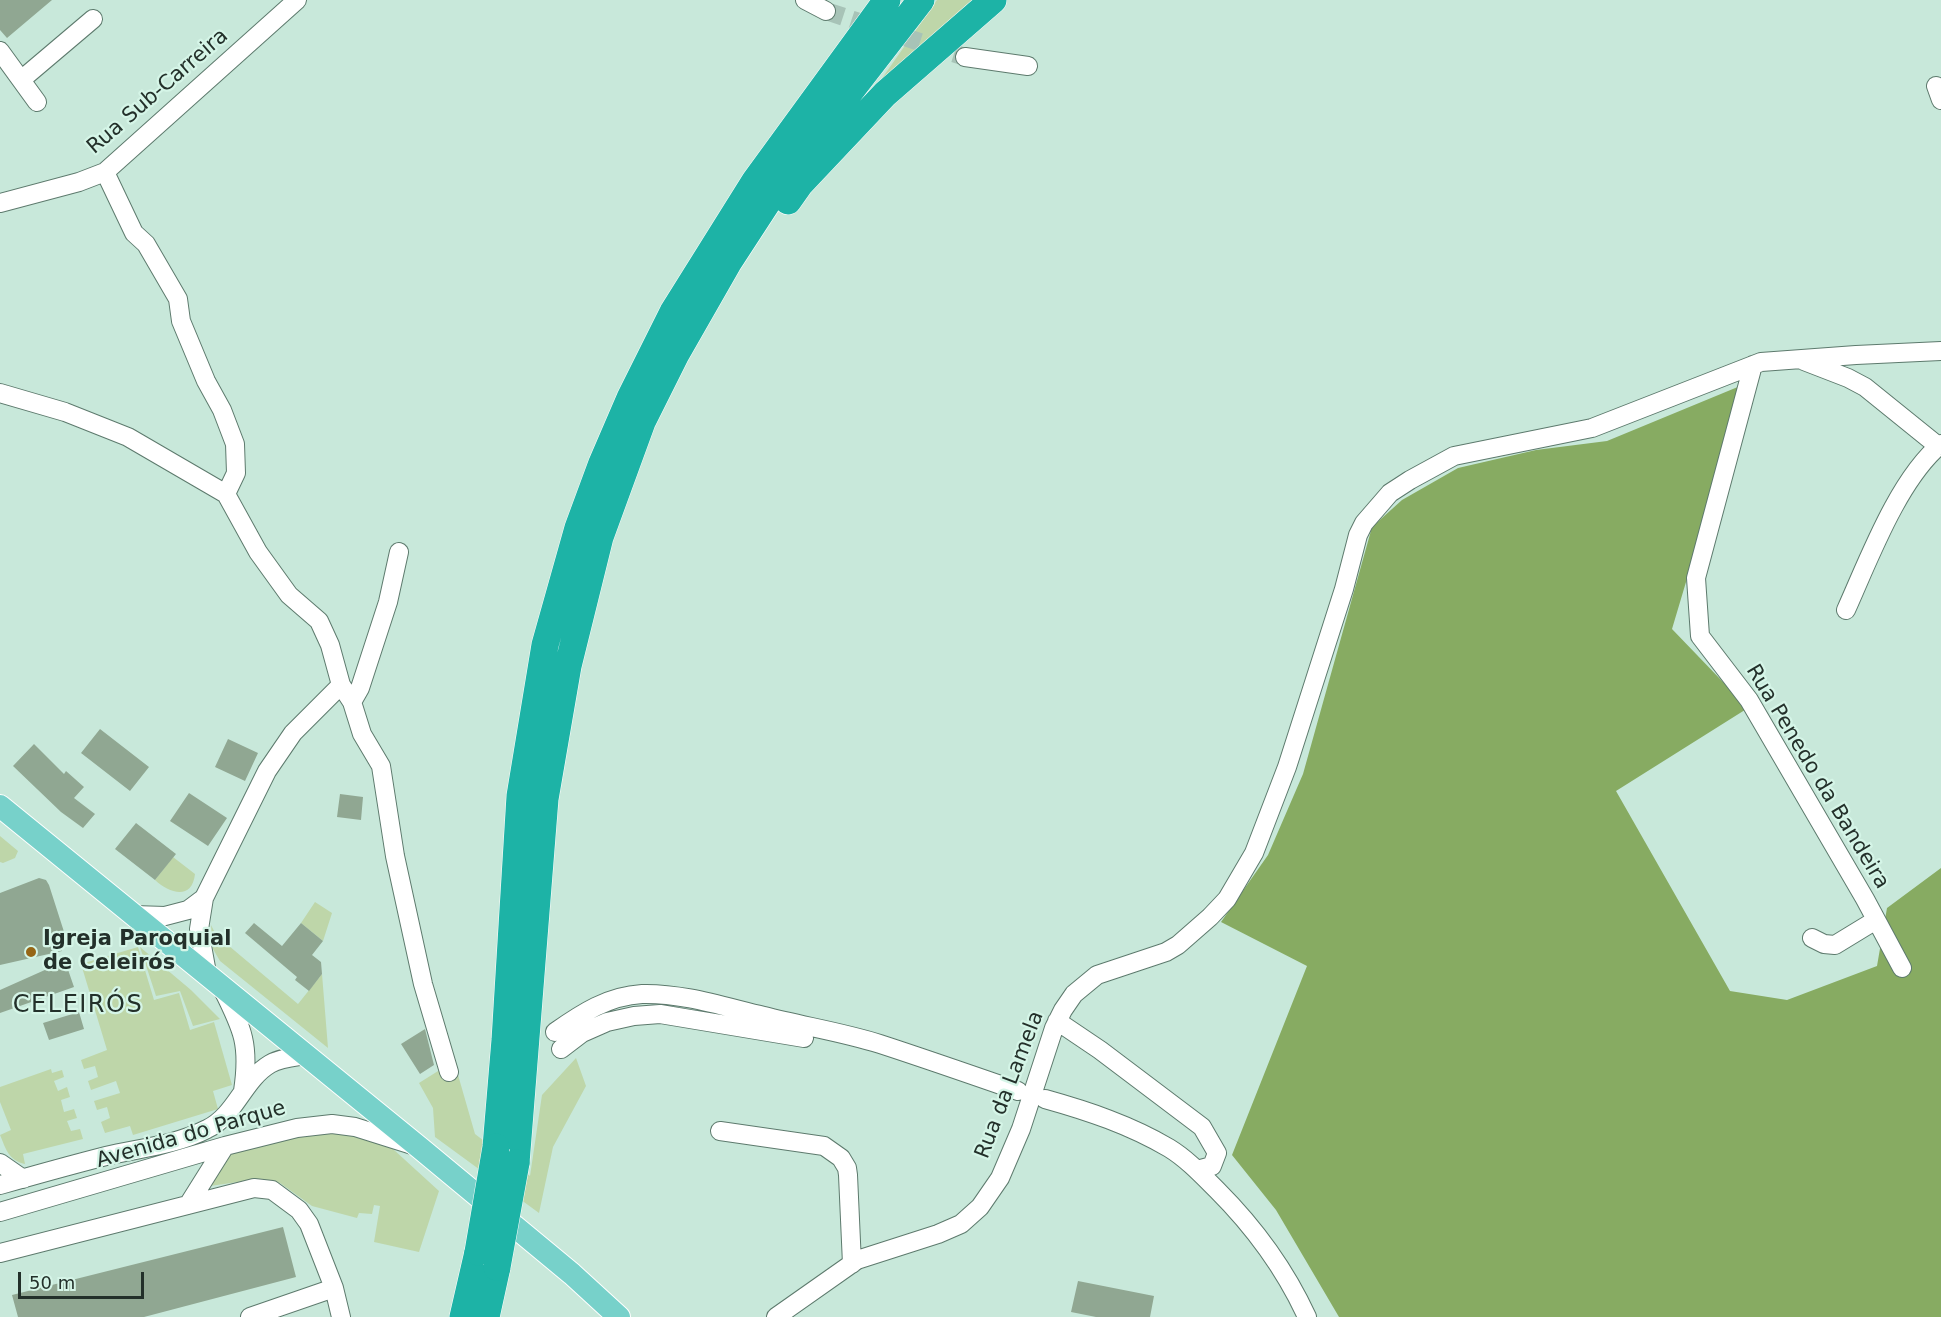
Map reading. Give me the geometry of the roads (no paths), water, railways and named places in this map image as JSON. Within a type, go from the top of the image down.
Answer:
[{"type":"highway","points":[[506,1155],[505,1040],[520,796],[545,645],[578,528],[602,463],[630,398],[673,312],[755,181],[887,0]]},
{"type":"highway","points":[[486,1317],[487,1259],[506,1155],[545,799],[568,666],[600,537],[642,422],[676,354],[728,263],[784,177],[921,0]]},
{"type":"highway","points":[[676,354],[704,328],[758,243],[800,184],[885,94],[993,0]]},
{"type":"highway","points":[[463,1317],[487,1259]]},
{"type":"main road","points":[[0,806],[420,1148],[572,1274],[619,1317]]},
{"type":"street","name":"Rua Sub-Carreira","points":[[0,203],[79,183],[105,172],[297,0]]},
{"type":"street","points":[[805,0],[826,11]]},
{"type":"street","points":[[21,80],[93,19]]},
{"type":"street","points":[[0,51],[37,102]]},
{"type":"street","points":[[965,57],[1028,66]]},
{"type":"street","points":[[105,172],[134,233],[146,244],[178,298],[185,331],[206,381],[222,410],[235,444],[236,473],[226,494]]},
{"type":"street","name":"Rua da Lamela","points":[[776,1317],[852,1264],[876,1253],[938,1234],[961,1224],[980,1207],[1000,1178],[1021,1129],[1057,1021],[1074,994],[1097,975],[1166,952],[1199,927],[1227,899],[1254,853],[1287,767],[1344,589],[1358,535],[1375,508],[1390,493],[1454,456],[1592,428],[1761,362],[1941,351]]},
{"type":"street","points":[[1800,359],[1865,387],[1939,445],[1910,480],[1880,536],[1846,610]]},
{"type":"street","name":"Rua Penedo da Bandeira","points":[[1753,365],[1695,578],[1700,636],[1749,700],[1902,968]]},
{"type":"street","points":[[0,393],[65,412],[128,437],[226,494],[258,552],[289,596],[319,621],[330,645],[341,685],[352,702],[362,734],[381,766],[394,856],[423,984],[449,1072]]},
{"type":"street","points":[[352,702],[360,688],[388,602],[399,552]]},
{"type":"street","name":"Avenida do Parque","points":[[243,1091],[247,1063],[245,1044],[240,1024],[215,980],[199,929],[204,898],[267,771],[293,733],[341,685]]},
{"type":"street","points":[[134,915],[165,915],[188,910],[204,898]]},
{"type":"street","points":[[1812,938],[1824,944],[1835,945],[1876,920]]},
{"type":"street","points":[[642,994],[666,996],[724,1006],[878,1043],[1018,1091],[869,1051],[765,1030],[660,1014],[634,1016],[607,1022],[558,1040],[579,1015],[597,1005],[642,994]]},
{"type":"street","points":[[1057,1021],[1202,1127],[1217,1153],[1212,1166],[1197,1170]]},
{"type":"street","name":"Avenida do Parque","points":[[306,1055],[271,1064],[243,1091],[220,1122],[184,1139],[105,1157],[1,1185],[5,1211],[225,1146],[297,1128],[333,1124],[366,1130],[420,1148]]},
{"type":"street","points":[[1045,1099],[1105,1117],[1169,1148],[1197,1170],[1260,1237],[1293,1286],[1307,1317]]},
{"type":"street","points":[[720,1131],[816,1144],[837,1154],[844,1163],[848,1175],[852,1264]]},
{"type":"street","points":[[188,1205],[225,1146]]},
{"type":"street","points":[[0,1163],[23,1179]]},
{"type":"street","points":[[0,1253],[254,1188],[272,1190],[299,1210],[309,1224],[334,1288],[341,1317]]},
{"type":"street","points":[[250,1317],[334,1288]]},
{"type":"tunnel","points":[[826,11],[965,57]]},
{"type":"place","name":"Igreja Paroquial de Celeirós","points":[[31,952]]},
{"type":"district","name":"CELEIRÓS","points":[[78,1006]]}]
